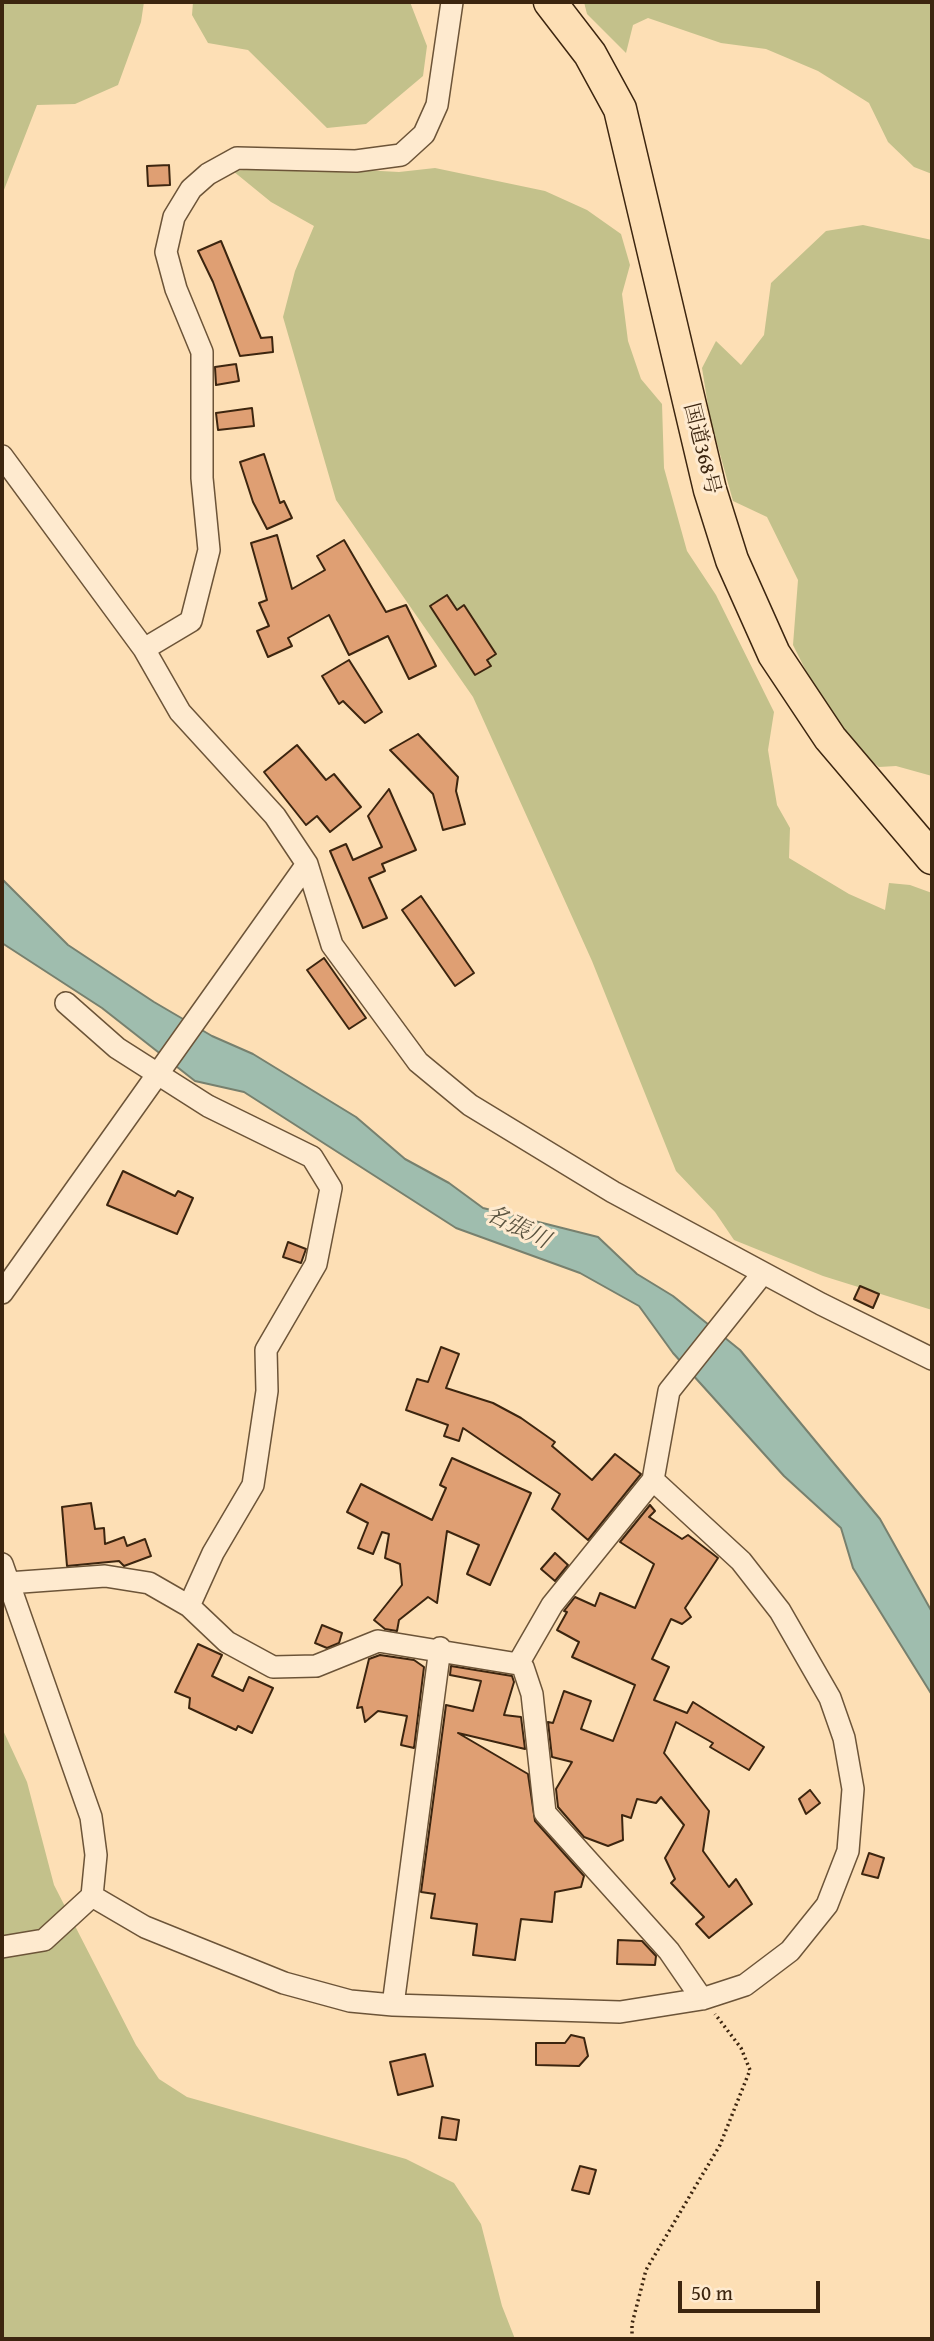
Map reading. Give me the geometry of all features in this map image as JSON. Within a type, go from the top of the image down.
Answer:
[{"type":"highway","name":"国道368号","points":[[551,2],[590,54],[620,109],[710,489],[732,560],[774,654],[830,738],[932,858]]},
{"type":"street","points":[[144,649],[191,621],[209,550],[202,478],[202,352],[176,289],[166,253],[174,217],[191,188],[208,174],[237,158],[356,161],[401,155],[424,134],[437,105],[452,2]]},
{"type":"street","points":[[2,456],[144,649],[180,712],[275,816],[307,864],[332,945],[418,1062],[470,1105],[612,1192],[932,1359]]},
{"type":"street","points":[[2,1293],[307,864]]},
{"type":"street","points":[[66,1003],[117,1048],[208,1106],[312,1157],[331,1188],[316,1264],[266,1350],[267,1391],[253,1485],[213,1553],[189,1606]]},
{"type":"street","points":[[518,1664],[552,1605],[653,1480],[669,1391],[763,1273]]},
{"type":"street","points":[[92,1896],[145,1927],[285,1983],[350,2001],[393,2005],[620,2012],[702,1999],[745,1985],[781,1958],[827,1905],[848,1851],[853,1789],[844,1738],[830,1698],[780,1611],[741,1561],[653,1480]]},
{"type":"street","points":[[2,1949],[44,1940],[92,1896],[96,1855],[91,1817],[5,1574],[105,1576],[149,1583],[189,1606],[228,1642],[273,1667],[316,1666],[378,1641],[440,1648],[523,1667],[532,1694],[545,1813],[669,1951],[702,1999]]},
{"type":"street","points":[[393,2005],[440,1648]]},
{"type":"path","points":[[632,2339],[632,2324],[646,2270],[720,2145],[750,2070],[741,2048],[702,1999]]},
{"type":"shaded area","points":[[2,2],[144,2],[141,22],[118,85],[75,104],[37,105],[2,195]]},
{"type":"shaded area","points":[[193,2],[410,2],[427,46],[423,76],[366,124],[327,128],[248,50],[208,43],[192,15]]},
{"type":"shaded area","points":[[584,2],[932,2],[932,174],[914,167],[888,142],[869,103],[818,71],[766,49],[721,43],[648,18],[633,25],[626,53],[587,14]]},
{"type":"shaded area","points":[[288,166],[399,172],[435,168],[545,191],[587,210],[621,234],[630,265],[622,294],[628,341],[641,379],[662,404],[664,468],[687,551],[716,595],[774,712],[768,750],[777,805],[790,828],[789,858],[849,894],[885,910],[889,883],[910,885],[932,893],[932,1310],[823,1276],[734,1240],[715,1212],[676,1171],[592,961],[473,697],[336,500],[283,317],[295,271],[314,226],[271,202],[233,171]]},
{"type":"shaded area","points":[[863,225],[932,240],[932,776],[896,766],[879,767],[837,733],[793,645],[798,580],[767,517],[733,501],[710,418],[702,368],[716,341],[741,365],[764,335],[771,283],[826,231]]},
{"type":"shaded area","points":[[2,1728],[27,1782],[54,1885],[136,2045],[159,2079],[187,2097],[406,2159],[454,2183],[481,2224],[502,2306],[515,2339],[2,2339]]},
{"type":"water","name":"名張川","points":[[2,879],[68,945],[154,1002],[212,1036],[253,1054],[356,1117],[405,1159],[449,1183],[483,1208],[598,1237],[637,1274],[673,1296],[740,1350],[880,1519],[932,1612],[932,1695],[853,1568],[841,1528],[784,1476],[673,1353],[639,1306],[580,1273],[456,1228],[244,1092],[195,1081],[102,1008],[2,943]]},
{"type":"building","points":[[169,165],[170,185],[148,186],[147,166]]},
{"type":"building","points":[[221,241],[261,338],[272,337],[273,352],[240,356],[213,282],[198,251]]},
{"type":"building","points":[[236,364],[239,381],[216,385],[215,367]]},
{"type":"building","points":[[252,408],[254,426],[218,430],[216,413]]},
{"type":"building","points":[[264,454],[280,503],[284,501],[292,518],[267,529],[253,502],[240,462]]},
{"type":"building","points":[[277,535],[292,589],[325,570],[317,556],[344,540],[386,612],[406,605],[436,666],[409,679],[388,636],[349,655],[329,615],[288,638],[292,646],[268,657],[257,631],[269,626],[259,603],[267,600],[251,543]]},
{"type":"building","points":[[447,595],[457,610],[464,605],[496,654],[487,660],[491,666],[475,675],[430,606]]},
{"type":"building","points":[[349,660],[382,712],[365,723],[343,701],[339,704],[322,676]]},
{"type":"building","points":[[418,734],[458,777],[456,791],[465,824],[443,830],[433,794],[390,750]]},
{"type":"building","points":[[297,745],[326,780],[334,774],[361,807],[330,832],[317,816],[306,825],[264,772]]},
{"type":"building","points":[[389,789],[416,850],[382,864],[385,871],[369,878],[387,918],[363,928],[330,851],[346,844],[353,860],[382,847],[368,816]]},
{"type":"building","points":[[421,896],[474,973],[455,986],[402,910]]},
{"type":"building","points":[[324,958],[366,1018],[349,1029],[307,970]]},
{"type":"building","points":[[123,1171],[175,1196],[178,1191],[193,1198],[177,1234],[107,1205]]},
{"type":"building","points":[[288,1242],[306,1249],[301,1263],[283,1257]]},
{"type":"building","points":[[860,1286],[879,1294],[873,1308],[854,1299]]},
{"type":"building","points":[[441,1347],[459,1354],[446,1388],[493,1403],[521,1418],[555,1442],[552,1446],[592,1480],[615,1454],[641,1474],[588,1540],[552,1509],[560,1494],[463,1428],[459,1441],[444,1436],[448,1425],[406,1410],[417,1379],[428,1382]]},
{"type":"building","points":[[452,1458],[531,1493],[490,1585],[467,1574],[479,1545],[447,1531],[437,1603],[428,1597],[399,1620],[397,1631],[385,1629],[374,1620],[402,1585],[400,1564],[385,1558],[389,1534],[382,1532],[373,1554],[358,1548],[368,1523],[347,1512],[361,1484],[432,1520],[446,1488],[440,1485]]},
{"type":"building","points":[[91,1503],[95,1529],[104,1528],[105,1544],[124,1537],[127,1546],[145,1539],[151,1556],[124,1566],[119,1561],[67,1566],[62,1507]]},
{"type":"building","points":[[650,1505],[655,1511],[649,1517],[682,1539],[688,1535],[718,1558],[685,1608],[691,1617],[682,1624],[671,1619],[652,1659],[669,1667],[654,1700],[687,1713],[693,1702],[764,1747],[749,1770],[710,1747],[713,1743],[676,1722],[664,1753],[709,1811],[703,1851],[729,1887],[736,1879],[752,1904],[709,1938],[696,1924],[704,1917],[671,1883],[675,1879],[665,1858],[684,1825],[661,1797],[656,1803],[637,1799],[631,1818],[622,1815],[623,1840],[608,1846],[584,1837],[558,1807],[556,1789],[572,1762],[552,1757],[548,1722],[553,1723],[564,1691],[591,1701],[581,1729],[613,1741],[635,1685],[572,1657],[579,1642],[557,1630],[567,1612],[564,1611],[575,1597],[595,1606],[600,1593],[635,1608],[654,1564],[620,1542]]},
{"type":"building","points":[[555,1553],[568,1565],[555,1581],[541,1569]]},
{"type":"building","points":[[322,1625],[342,1633],[339,1643],[327,1648],[315,1643]]},
{"type":"building","points":[[198,1644],[222,1655],[212,1676],[243,1691],[249,1677],[273,1688],[252,1733],[238,1726],[236,1730],[189,1708],[190,1698],[175,1692]]},
{"type":"building","points":[[380,1655],[414,1660],[424,1667],[414,1748],[401,1745],[407,1716],[378,1711],[365,1722],[362,1707],[357,1708],[369,1659]]},
{"type":"building","points":[[451,1666],[512,1676],[514,1682],[504,1715],[521,1717],[525,1749],[458,1733],[528,1774],[535,1821],[584,1876],[581,1887],[555,1892],[552,1922],[521,1919],[515,1960],[473,1955],[477,1924],[431,1918],[435,1894],[421,1892],[446,1705],[473,1711],[481,1681],[450,1675]]},
{"type":"building","points":[[810,1790],[820,1803],[806,1814],[799,1799]]},
{"type":"building","points":[[869,1853],[884,1858],[878,1878],[862,1874]]},
{"type":"building","points":[[618,1940],[642,1941],[656,1956],[655,1965],[617,1964]]},
{"type":"building","points":[[571,2035],[584,2038],[588,2056],[579,2066],[536,2065],[536,2043],[565,2043]]},
{"type":"building","points":[[425,2054],[433,2086],[398,2095],[390,2062]]},
{"type":"building","points":[[442,2117],[459,2120],[456,2140],[439,2138]]},
{"type":"building","points":[[580,2166],[596,2170],[589,2194],[572,2190]]}]
